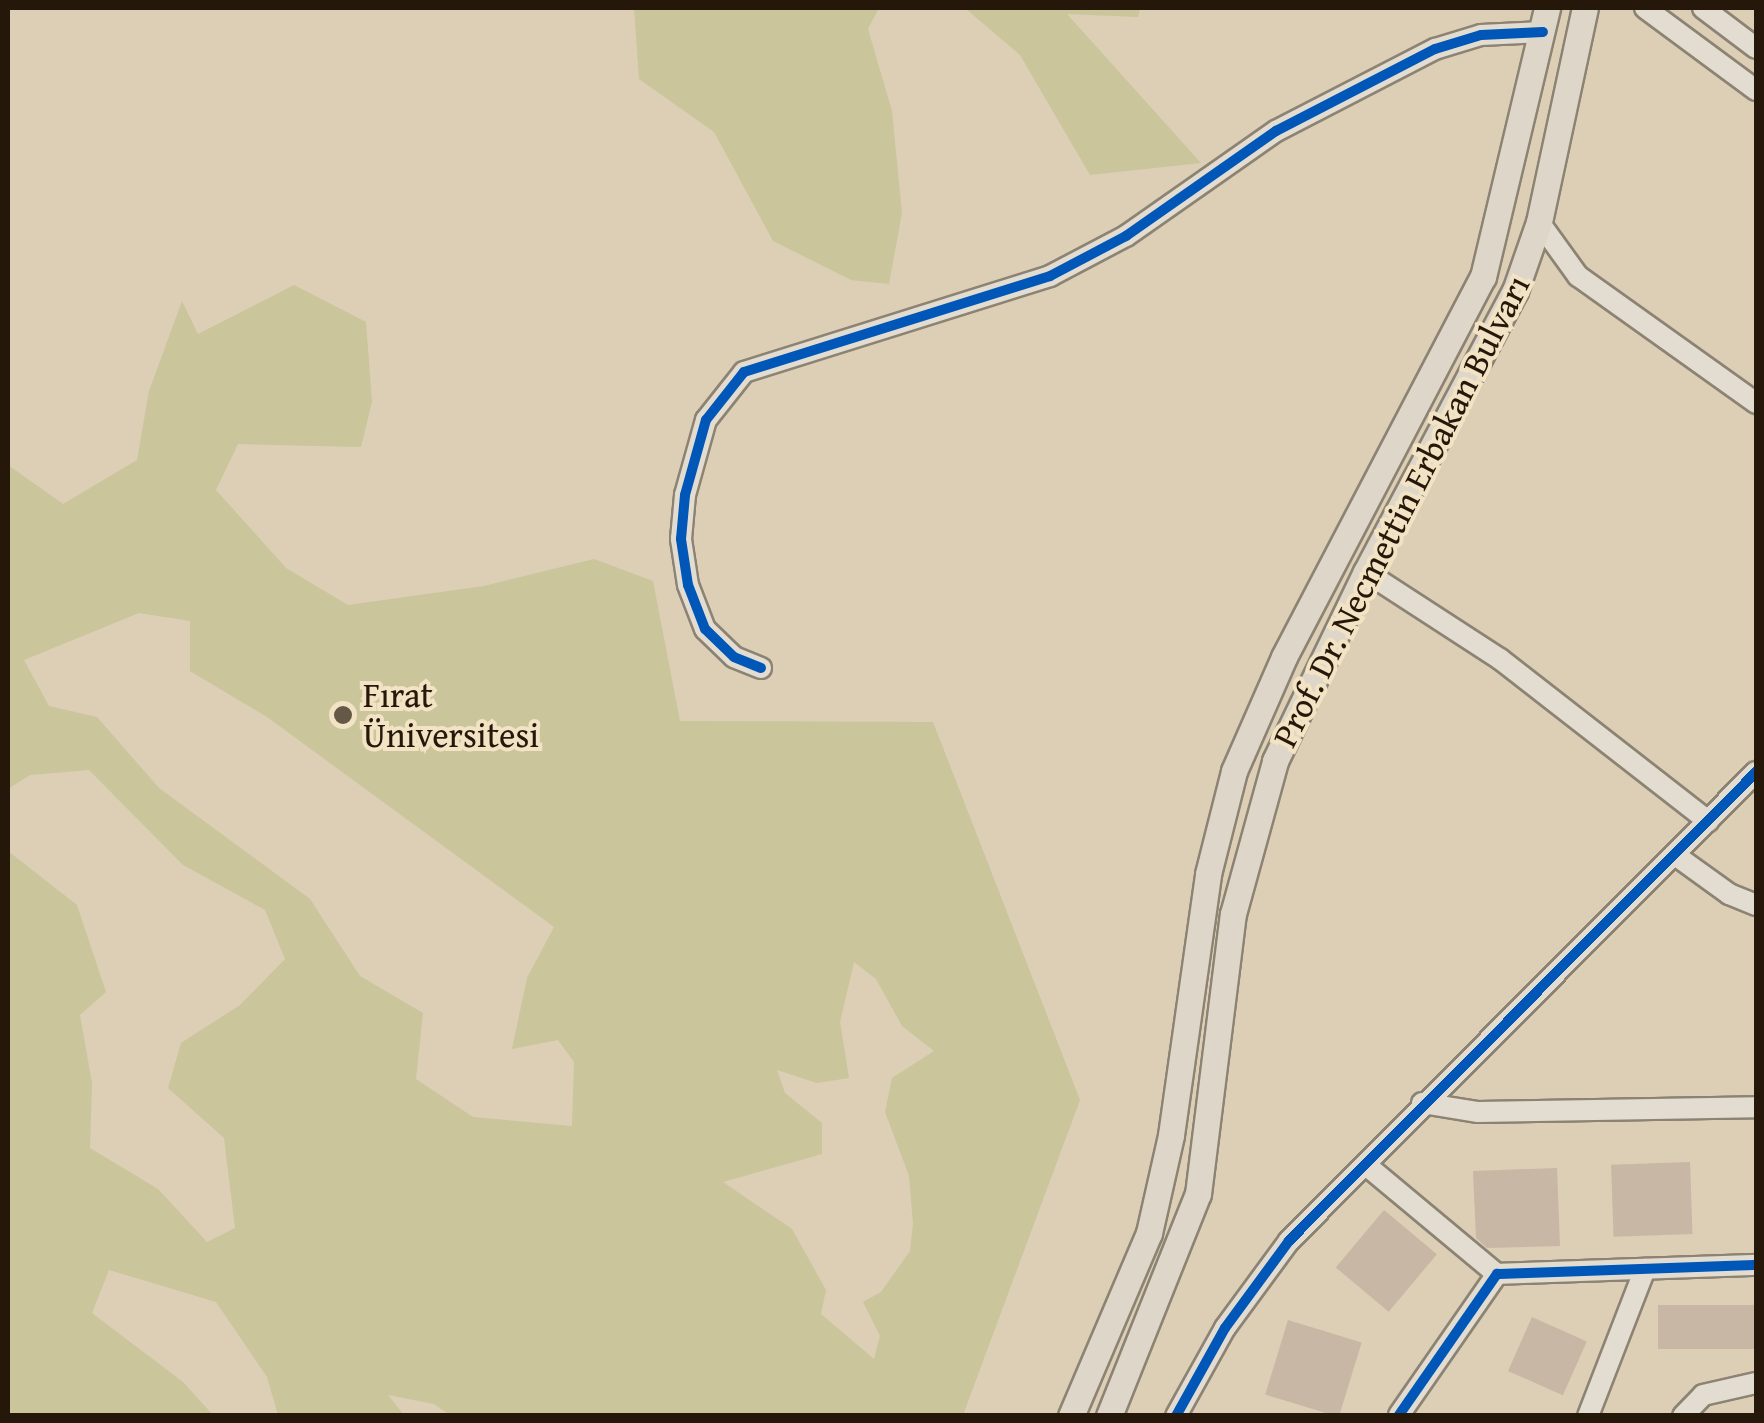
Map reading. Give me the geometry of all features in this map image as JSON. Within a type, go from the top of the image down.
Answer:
[{"type":"main road","name":"Prof. Dr. Necmettin Erbakan Bulvarı","points":[[1108,1416],[1198,1194],[1233,914],[1276,762],[1366,572],[1515,291],[1539,222],[1586,8]]},
{"type":"main road","name":"Prof. Dr. Necmettin Erbakan Bulvarı","points":[[1070,1416],[1149,1233],[1172,1135],[1208,874],[1234,771],[1284,657],[1483,277],[1545,20]]},
{"type":"street","points":[[1645,8],[1756,90]]},
{"type":"street","points":[[1703,8],[1756,48]]},
{"type":"street","points":[[760,668],[734,657],[705,629],[688,585],[681,539],[685,495],[706,420],[744,372],[1050,276],[1126,236],[1276,132],[1434,49],[1545,20]]},
{"type":"street","points":[[1539,222],[1578,276],[1756,403]]},
{"type":"street","points":[[1366,572],[1500,659],[1708,822]]},
{"type":"street","points":[[1176,1416],[1225,1328],[1289,1241],[1422,1103],[1756,772]]},
{"type":"street","points":[[1675,855],[1729,894],[1756,905]]},
{"type":"street","points":[[1422,1103],[1478,1112],[1756,1106]]},
{"type":"street","points":[[1366,1164],[1496,1274],[1756,1264]]},
{"type":"street","points":[[1588,1416],[1645,1269]]},
{"type":"street","points":[[1399,1414],[1496,1274]]},
{"type":"street","points":[[1683,1416],[1703,1394],[1756,1383]]},
{"type":"shaded area","points":[[634,8],[879,8],[868,29],[892,111],[902,213],[889,284],[851,280],[773,241],[714,132],[639,79]]},
{"type":"shaded area","points":[[965,8],[1140,8],[1138,17],[1067,14],[1201,163],[1090,175],[1020,55]]},
{"type":"shaded area","points":[[294,285],[366,322],[372,402],[361,447],[238,444],[216,490],[286,568],[348,605],[484,586],[594,559],[653,581],[680,721],[933,722],[1080,1100],[963,1415],[451,1416],[434,1404],[388,1395],[404,1415],[278,1415],[267,1377],[216,1302],[109,1270],[92,1313],[183,1382],[213,1415],[8,1415],[8,851],[77,905],[106,992],[80,1015],[92,1083],[90,1148],[158,1189],[207,1242],[235,1228],[224,1138],[168,1088],[181,1043],[240,1005],[285,959],[265,910],[183,865],[89,770],[30,775],[8,789],[8,465],[63,504],[137,460],[149,391],[182,301],[198,334]],"holes":[[[139,613],[190,621],[190,671],[267,717],[554,927],[527,978],[512,1049],[558,1040],[574,1062],[572,1126],[473,1117],[416,1079],[423,1013],[360,976],[310,899],[159,788],[97,717],[49,706],[24,660]],[[854,962],[876,979],[902,1026],[934,1051],[892,1078],[885,1112],[909,1176],[913,1224],[910,1251],[881,1292],[863,1302],[880,1336],[874,1359],[821,1314],[826,1290],[792,1229],[723,1182],[822,1154],[822,1123],[785,1093],[777,1070],[817,1083],[849,1078],[840,1022]]]},
{"type":"building","points":[[1690,1162],[1693,1234],[1614,1237],[1611,1165]]},
{"type":"building","points":[[1557,1168],[1560,1246],[1487,1248],[1476,1238],[1473,1171]]},
{"type":"building","points":[[1384,1210],[1437,1254],[1389,1312],[1336,1267]]},
{"type":"building","points":[[1658,1305],[1756,1305],[1756,1349],[1658,1349]]},
{"type":"building","points":[[1532,1317],[1587,1341],[1563,1395],[1508,1371]]},
{"type":"building","points":[[1288,1320],[1362,1343],[1339,1416],[1265,1395]]},
{"type":"cycle path","points":[[761,668],[734,657],[705,629],[688,585],[681,539],[685,495],[706,420],[744,372],[1050,276],[1126,236],[1276,131],[1435,49],[1481,35],[1543,32]]},
{"type":"cycle path","points":[[1176,1416],[1225,1328],[1289,1241],[1756,772]]},
{"type":"cycle path","points":[[1399,1415],[1497,1274],[1756,1265]]},
{"type":"place","name":"Fırat Üniversitesi","points":[[343,715]]}]
